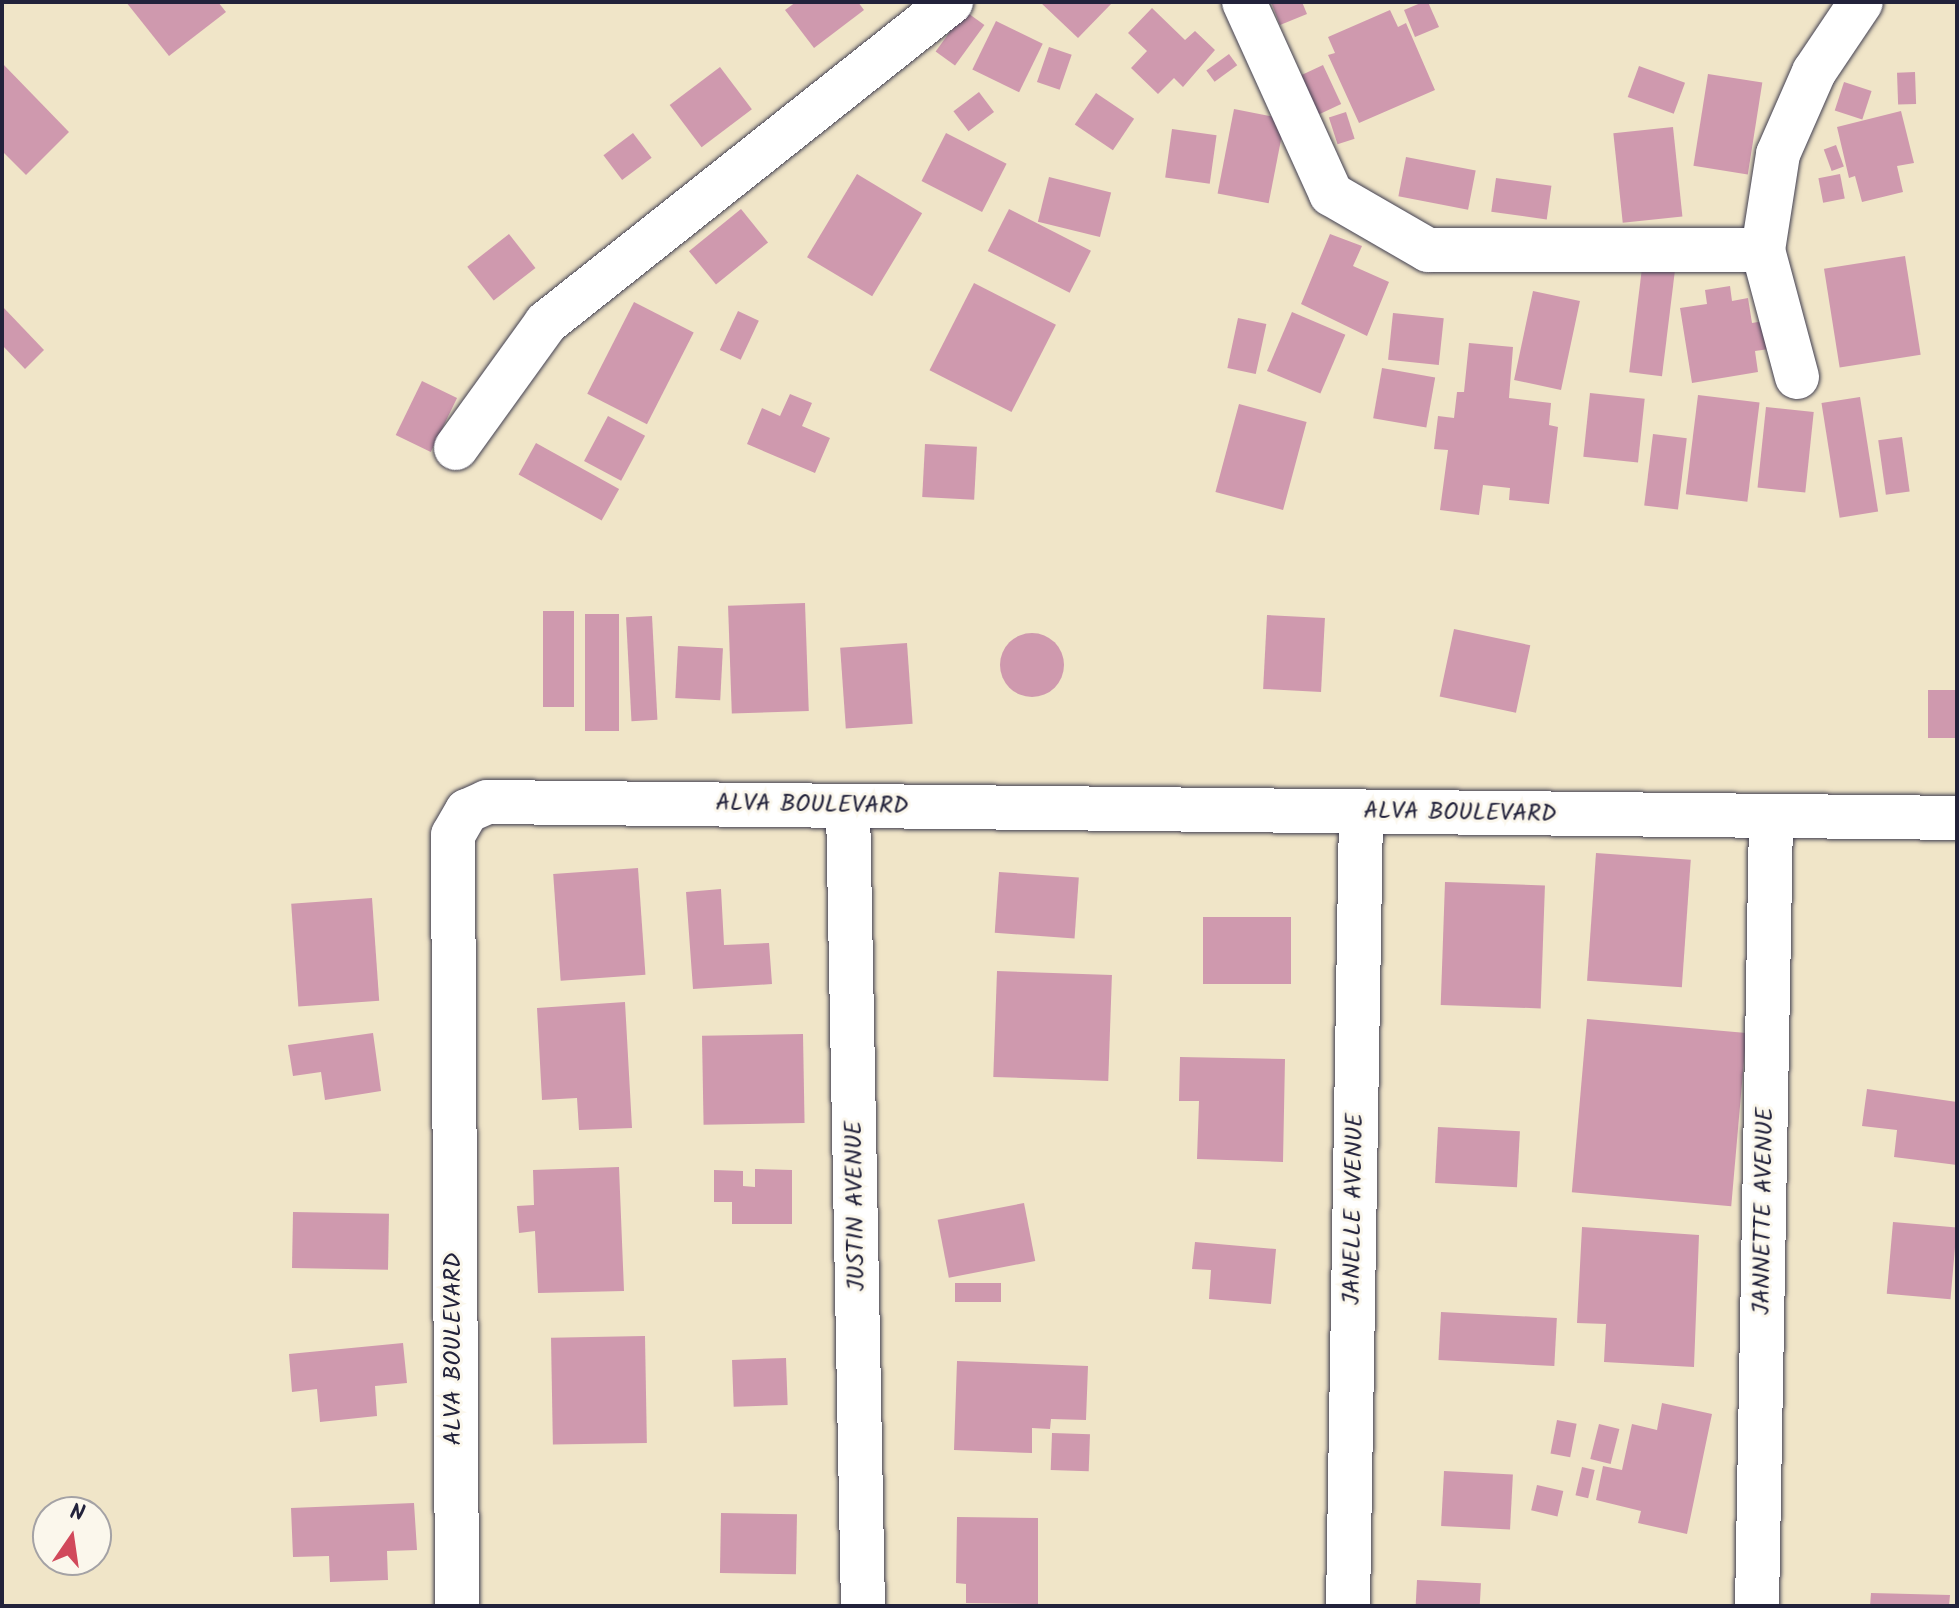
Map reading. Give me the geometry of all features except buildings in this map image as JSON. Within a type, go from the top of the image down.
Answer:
[{"type":"street","points":[[456,448],[546,323],[951,2]]},
{"type":"street","points":[[1244,2],[1331,194],[1428,250],[1763,250]]},
{"type":"street","points":[[1797,377],[1763,250],[1778,154],[1814,72],[1861,2]]},
{"type":"street","name":"ALVA BOULEVARD","points":[[457,1606],[453,835],[467,811],[487,802],[1957,818]]},
{"type":"street","name":"JUSTIN AVENUE","points":[[848,806],[863,1606]]},
{"type":"street","name":"JANELLE AVENUE","points":[[1348,1606],[1361,812]]},
{"type":"street","name":"JANNETTE AVENUE","points":[[1757,1606],[1771,816]]}]
